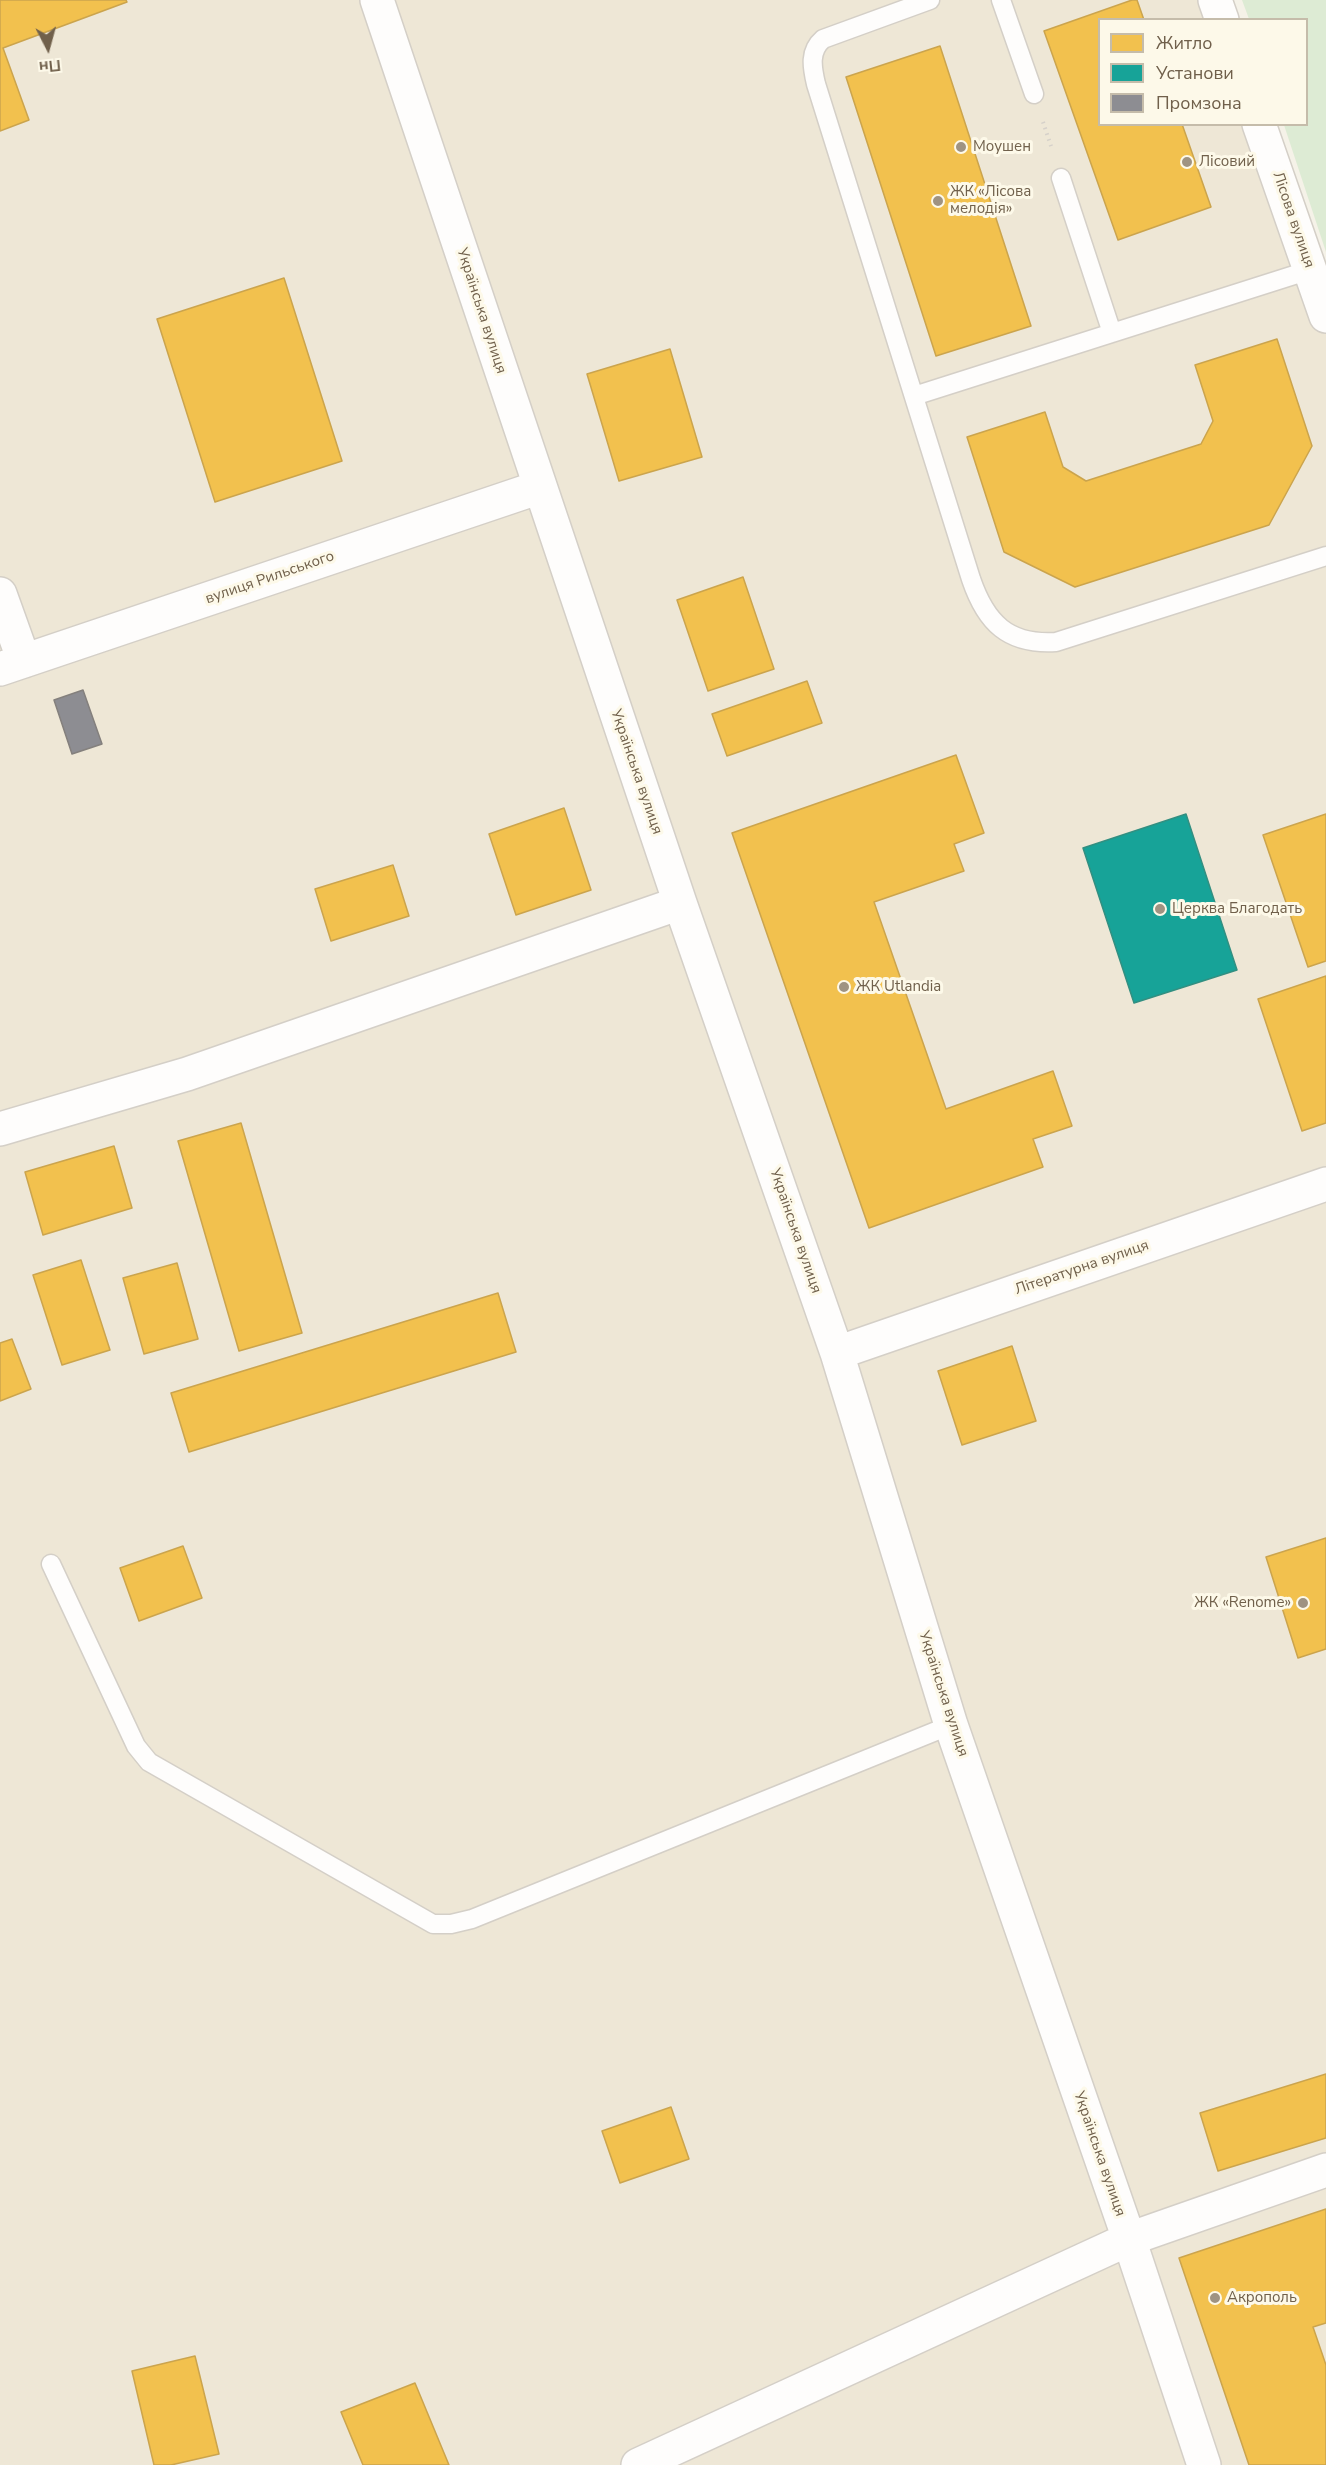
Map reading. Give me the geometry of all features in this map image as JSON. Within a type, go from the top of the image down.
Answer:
[{"type":"street","name":"Українська вулиця","points":[[377,0],[680,903],[837,1353],[951,1725],[1129,2239],[1204,2465]]},
{"type":"street","points":[[1215,0],[1221,18]]},
{"type":"street","name":"Лісова вулиця","points":[[1261,126],[1326,316]]},
{"type":"street","name":"вулиця Рильського","points":[[12,665],[540,487]]},
{"type":"street","points":[[0,594],[12,665]]},
{"type":"street","points":[[0,1129],[186,1074],[680,903]]},
{"type":"street","name":"Літературна вулиця","points":[[837,1353],[1326,1184]]},
{"type":"street","points":[[638,2465],[1129,2239],[1326,2170]]},
{"type":"lane","points":[[930,0],[830,36],[818,43],[813,54],[816,84],[976,594],[994,622],[1015,637],[1028,641],[1056,642],[1326,556]]},
{"type":"lane","points":[[1001,0],[1034,94]]},
{"type":"lane","points":[[1061,178],[1112,333]]},
{"type":"lane","points":[[914,396],[1310,270]]},
{"type":"lane","points":[[51,1564],[136,1746],[150,1762],[433,1924],[451,1924],[472,1918],[951,1725]]},
{"type":"path","points":[[1034,94],[1061,178]]},
{"type":"shaded area","points":[[0,0],[1226,0],[1231,18],[1098,18],[1098,126],[1263,126],[1326,324],[1326,2465],[0,2465]]},
{"type":"green space","points":[[1242,0],[1326,0],[1326,252],[1284,126],[1308,126],[1308,18],[1249,18]]},
{"type":"building: Житло","points":[[0,0],[126,0],[127,2],[3,48],[29,120],[0,131]]},
{"type":"building: Житло","points":[[1137,0],[1143,18],[1098,18],[1098,126],[1183,126],[1211,207],[1118,240],[1044,31]]},
{"type":"building: Житло","name":"ЖК «Лісова мелодія»","points":[[940,46],[1031,326],[936,356],[846,77]]},
{"type":"building: Житло","points":[[284,278],[342,461],[215,502],[157,319]]},
{"type":"building: Житло","points":[[1277,339],[1312,446],[1269,525],[1075,587],[1004,552],[967,437],[1045,412],[1063,467],[1086,481],[1201,444],[1213,421],[1195,365]]},
{"type":"building: Житло","points":[[670,349],[702,457],[619,481],[587,374]]},
{"type":"building: Житло","points":[[743,577],[774,669],[708,691],[677,600]]},
{"type":"building: Житло","points":[[807,681],[822,723],[727,756],[712,714]]},
{"type":"building: Житло","name":"ЖК Utlandia","points":[[956,755],[984,833],[954,844],[964,871],[874,902],[946,1109],[1053,1071],[1072,1126],[1033,1139],[1043,1167],[869,1228],[732,833]]},
{"type":"building: Житло","points":[[564,808],[591,890],[516,915],[489,834]]},
{"type":"building: Житло","points":[[1326,814],[1326,961],[1308,967],[1263,835]]},
{"type":"building: Житло","points":[[393,865],[409,916],[331,941],[315,889]]},
{"type":"building: Житло","points":[[1326,976],[1326,1123],[1302,1131],[1258,999]]},
{"type":"building: Житло","points":[[241,1123],[302,1333],[239,1351],[178,1141]]},
{"type":"building: Житло","points":[[114,1146],[132,1208],[43,1235],[25,1172]]},
{"type":"building: Житло","points":[[81,1260],[110,1350],[62,1365],[33,1275]]},
{"type":"building: Житло","points":[[177,1263],[198,1339],[144,1354],[123,1278]]},
{"type":"building: Житло","points":[[498,1293],[516,1352],[189,1452],[171,1393]]},
{"type":"building: Житло","points":[[12,1339],[31,1389],[0,1401],[0,1343]]},
{"type":"building: Житло","points":[[1012,1346],[1036,1421],[962,1445],[938,1371]]},
{"type":"building: Житло","name":"ЖК «Renome»","points":[[1326,1538],[1326,1649],[1298,1658],[1266,1557]]},
{"type":"building: Житло","points":[[183,1546],[202,1598],[139,1621],[120,1568]]},
{"type":"building: Житло","points":[[1326,2074],[1326,2138],[1218,2171],[1200,2113]]},
{"type":"building: Житло","points":[[671,2107],[689,2159],[620,2183],[602,2131]]},
{"type":"building: Житло","points":[[1326,2209],[1326,2323],[1313,2327],[1326,2365],[1326,2465],[1249,2465],[1179,2258]]},
{"type":"building: Житло","points":[[195,2356],[219,2454],[171,2465],[154,2465],[132,2371]]},
{"type":"building: Житло","points":[[415,2383],[449,2465],[363,2465],[341,2412]]},
{"type":"building: Установи","name":"Церква Благодать","points":[[1186,814],[1237,970],[1134,1003],[1083,848]]},
{"type":"building: Промзона","points":[[83,690],[102,744],[72,754],[54,700]]},
{"type":"place","name":"Моушен","points":[[961,147]]},
{"type":"place","name":"Лісовий","points":[[1187,162]]},
{"type":"place","name":"ЖК «Лісова мелодія»","points":[[938,201]]},
{"type":"place","name":"Церква Благодать","points":[[1160,909]]},
{"type":"place","name":"ЖК Utlandia","points":[[844,987]]},
{"type":"place","name":"ЖК «Renome»","points":[[1303,1603]]},
{"type":"place","name":"Акрополь","points":[[1215,2298]]}]
